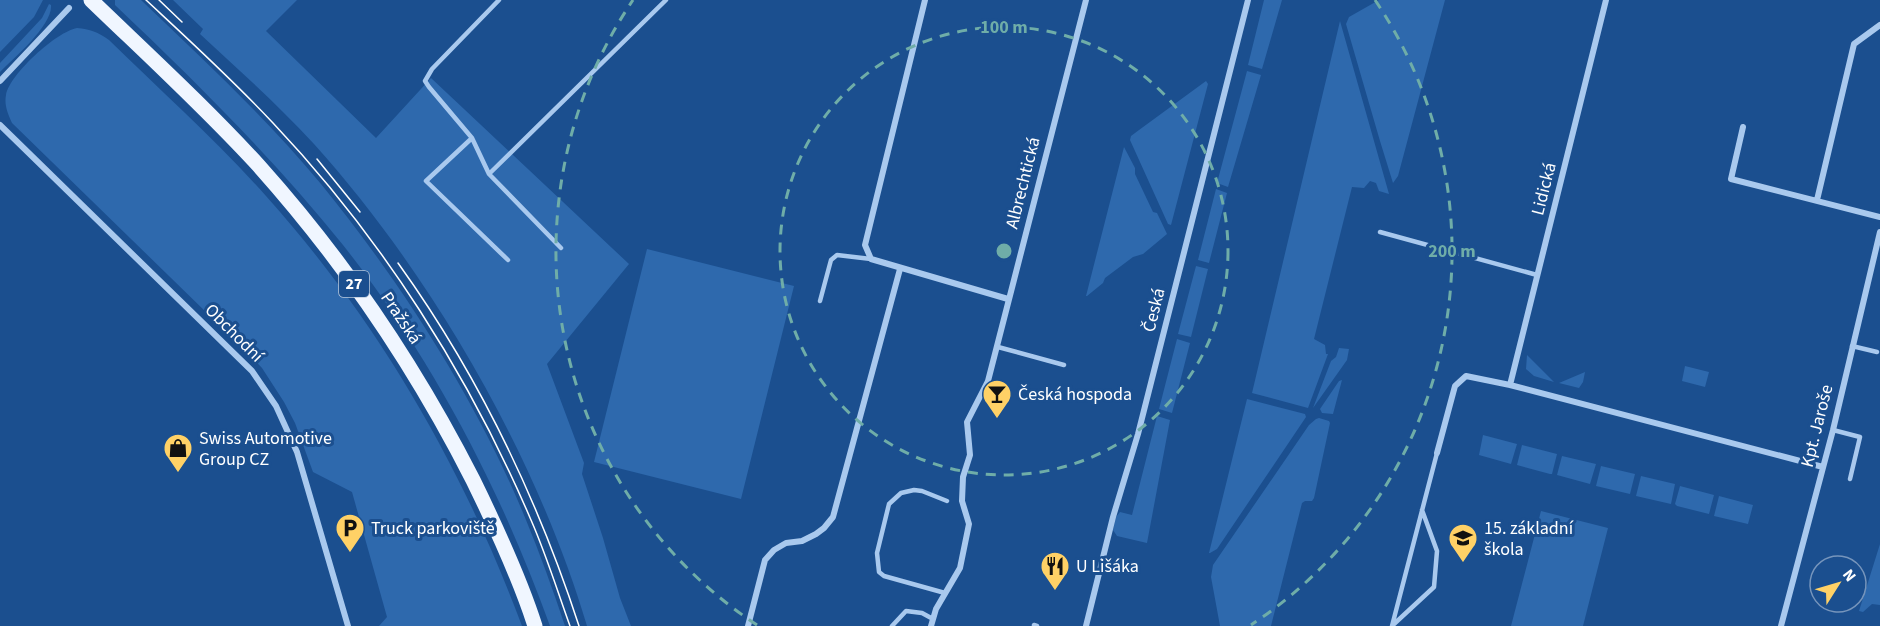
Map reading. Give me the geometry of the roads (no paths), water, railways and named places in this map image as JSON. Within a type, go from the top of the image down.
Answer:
[{"type":"main road","name":"Pražská","points":[[91,0],[259,166],[340,265],[388,332],[435,408],[487,509],[512,565],[535,626]]},
{"type":"street","points":[[925,0],[865,245],[871,259],[1008,299]]},
{"type":"street","name":"Albrechtická","points":[[932,622],[936,609],[960,568],[969,524],[962,501],[963,477],[970,455],[967,422],[988,381],[998,346],[1008,299],[1086,0]]},
{"type":"street","name":"Česká","points":[[1086,626],[1113,518],[1138,434],[1248,0]]},
{"type":"street","name":"Lidická","points":[[1510,385],[1606,0]]},
{"type":"street","points":[[0,81],[69,8]]},
{"type":"street","points":[[1816,200],[1854,44],[1880,25]]},
{"type":"street","name":"Obchodní","points":[[0,125],[252,371],[276,406],[297,452],[348,626]]},
{"type":"street","points":[[1743,127],[1731,179],[1880,217]]},
{"type":"street","name":"Kpt. Jaroše","points":[[1781,626],[1833,430],[1880,232]]},
{"type":"street","points":[[748,626],[765,560],[774,550],[786,543],[802,541],[816,534],[832,517],[853,448],[900,269]]},
{"type":"street","points":[[1437,453],[1455,386],[1466,376],[1510,385],[1823,467]]},
{"type":"lane","points":[[499,0],[426,78],[429,87],[472,138],[489,174],[561,248]]},
{"type":"lane","points":[[489,174],[666,0]]},
{"type":"lane","points":[[472,138],[426,181],[508,260]]},
{"type":"lane","points":[[1380,232],[1538,275]]},
{"type":"lane","points":[[820,300],[831,260],[837,255],[871,259]]},
{"type":"lane","points":[[998,346],[1064,365]]},
{"type":"lane","points":[[1852,346],[1877,352]]},
{"type":"lane","points":[[1833,430],[1860,437],[1850,479]]},
{"type":"lane","points":[[1392,626],[1437,453]]},
{"type":"lane","points":[[945,593],[884,576],[879,572],[877,553],[890,504],[901,493],[922,491],[947,501]]},
{"type":"lane","points":[[1392,626],[1434,587],[1437,551],[1422,510]]},
{"type":"lane","points":[[892,626],[906,611],[922,613],[932,622]]},
{"type":"tram line","points":[[146,0],[211,60],[313,167],[351,213],[420,310],[451,361],[507,466],[547,559],[570,626]]},
{"type":"tram line","points":[[159,0],[182,22]]},
{"type":"tram line","points":[[317,159],[360,212]]},
{"type":"tram line","points":[[398,263],[454,348],[502,437],[544,530],[579,626]]},
{"type":"place","name":"Česká hospoda","points":[[997,420]]},
{"type":"place","name":"Swiss Automotive Group CZ","points":[[178,474]]},
{"type":"place","name":"Truck parkoviště","points":[[350,554]]},
{"type":"place","name":"15. základní škola","points":[[1463,564]]},
{"type":"place","name":"U Lišáka","points":[[1055,592]]}]
